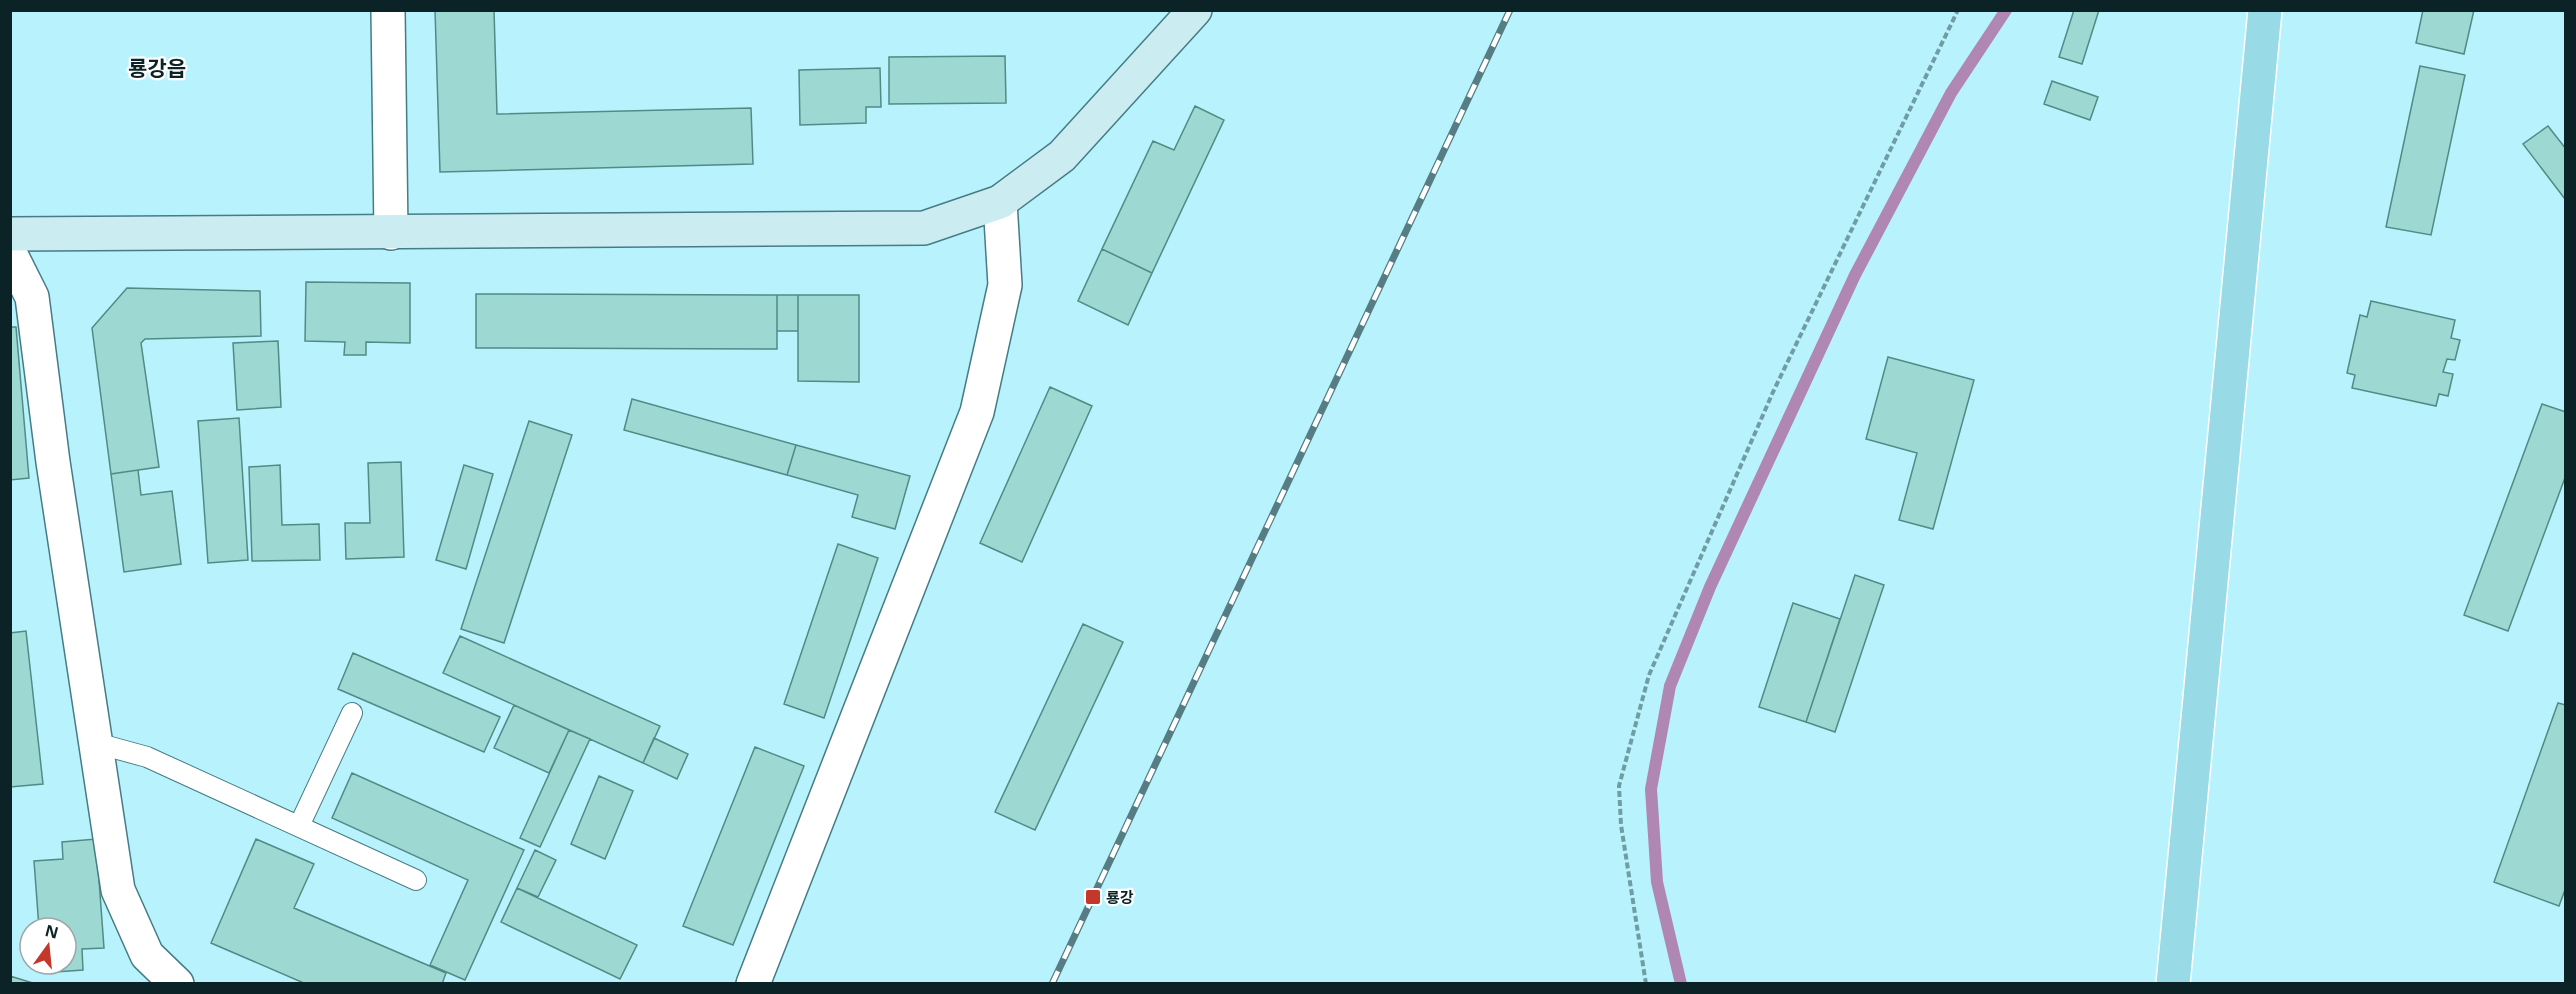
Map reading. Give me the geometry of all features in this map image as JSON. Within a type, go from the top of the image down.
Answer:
[{"type":"main road","points":[[10,234],[924,228],[1000,202],[1062,156],[1195,10]]},
{"type":"main road","points":[[2173,984],[2265,10]]},
{"type":"street","points":[[388,10],[391,233]]},
{"type":"street","points":[[753,984],[977,412],[1005,285],[1000,202]]},
{"type":"street","points":[[10,253],[32,297],[53,462],[118,890],[147,955],[177,984]]},
{"type":"lane","points":[[299,826],[352,713]]},
{"type":"lane","points":[[96,743],[147,757],[416,880]]},
{"type":"path","points":[[1646,984],[1621,825],[1619,786],[1649,675],[1773,392],[1959,10]]},
{"type":"building","points":[[435,10],[494,10],[497,114],[751,108],[753,164],[440,172]]},
{"type":"building","points":[[2074,10],[2099,10],[2082,64],[2059,57]]},
{"type":"building","points":[[2423,10],[2474,10],[2464,54],[2416,43]]},
{"type":"building","points":[[1005,56],[1006,103],[889,104],[889,57]]},
{"type":"building","points":[[2420,66],[2465,75],[2431,235],[2386,227]]},
{"type":"building","points":[[880,68],[881,107],[866,107],[866,123],[800,125],[799,70]]},
{"type":"building","points":[[2052,81],[2098,97],[2090,120],[2044,104]]},
{"type":"building","points":[[1195,106],[1224,120],[1152,273],[1102,249],[1153,141],[1174,150]]},
{"type":"building","points":[[2548,126],[2566,149],[2565,199],[2523,144]]},
{"type":"building","points":[[1102,249],[1152,273],[1128,325],[1078,301]]},
{"type":"building","points":[[306,282],[410,283],[410,343],[366,342],[366,355],[344,355],[345,342],[305,341]]},
{"type":"building","points":[[127,288],[260,291],[261,336],[145,339],[141,343],[159,467],[111,474],[92,328]]},
{"type":"building","points":[[476,294],[777,295],[777,349],[476,348]]},
{"type":"building","points":[[777,295],[798,295],[798,331],[777,331]]},
{"type":"building","points":[[798,295],[859,295],[859,382],[798,381]]},
{"type":"building","points":[[2371,301],[2455,320],[2451,338],[2460,340],[2455,360],[2447,359],[2443,372],[2453,374],[2448,396],[2439,394],[2436,406],[2352,388],[2355,375],[2347,373],[2360,315],[2367,317]]},
{"type":"building","points":[[10,327],[16,327],[29,478],[10,480]]},
{"type":"building","points":[[278,341],[281,407],[237,410],[233,343]]},
{"type":"building","points":[[1888,357],[1974,380],[1933,529],[1899,520],[1917,453],[1866,439]]},
{"type":"building","points":[[1050,387],[1092,406],[1022,562],[980,543]]},
{"type":"building","points":[[632,399],[796,445],[787,475],[624,430]]},
{"type":"building","points":[[2542,404],[2566,412],[2566,475],[2508,631],[2464,615]]},
{"type":"building","points":[[239,418],[248,560],[208,563],[198,421]]},
{"type":"building","points":[[529,421],[572,435],[504,643],[461,629]]},
{"type":"building","points":[[796,445],[910,476],[895,529],[852,517],[858,495],[787,475]]},
{"type":"building","points":[[401,462],[404,557],[346,559],[345,523],[370,523],[368,463]]},
{"type":"building","points":[[280,465],[282,525],[319,524],[320,560],[252,561],[249,467]]},
{"type":"building","points":[[464,465],[493,474],[466,569],[436,560]]},
{"type":"building","points":[[138,470],[141,495],[172,491],[181,564],[124,572],[111,474]]},
{"type":"building","points":[[838,544],[878,558],[824,718],[784,704]]},
{"type":"building","points":[[1855,575],[1884,585],[1835,732],[1806,722]]},
{"type":"building","points":[[1793,603],[1840,619],[1806,722],[1759,707]]},
{"type":"building","points":[[1083,624],[1123,642],[1035,830],[995,812]]},
{"type":"building","points":[[26,631],[43,784],[10,787],[10,633]]},
{"type":"building","points":[[460,636],[660,726],[643,763],[443,673]]},
{"type":"building","points":[[353,653],[500,717],[484,752],[338,689]]},
{"type":"building","points":[[2558,703],[2566,705],[2566,887],[2559,906],[2494,882]]},
{"type":"building","points":[[514,705],[569,730],[549,773],[494,748]]},
{"type":"building","points":[[569,730],[590,739],[540,847],[520,838]]},
{"type":"building","points":[[654,738],[688,754],[677,779],[643,763]]},
{"type":"building","points":[[755,747],[804,766],[733,945],[683,926]]},
{"type":"building","points":[[352,773],[524,850],[465,980],[430,965],[468,880],[332,818]]},
{"type":"building","points":[[599,776],[633,791],[605,859],[571,844]]},
{"type":"building","points":[[96,839],[104,948],[82,949],[83,970],[78,970],[78,916],[38,916],[34,861],[63,859],[62,842]]},
{"type":"building","points":[[256,839],[314,864],[294,908],[446,973],[442,984],[306,984],[211,943]]},
{"type":"building","points":[[535,850],[556,860],[538,897],[517,888]]},
{"type":"building","points":[[517,888],[637,945],[620,979],[501,922]]},
{"type":"building","points":[[10,976],[36,984],[10,984]]},
{"type":"waterway","points":[[1681,984],[1657,882],[1651,789],[1670,686],[1710,587],[1855,275],[1951,93],[2006,10]]},
{"type":"railway","points":[[1052,984],[1510,10]]},
{"type":"place","name":"룡강","points":[[1093,897]]},
{"type":"district","name":"룡강읍","points":[[157,68]]}]
